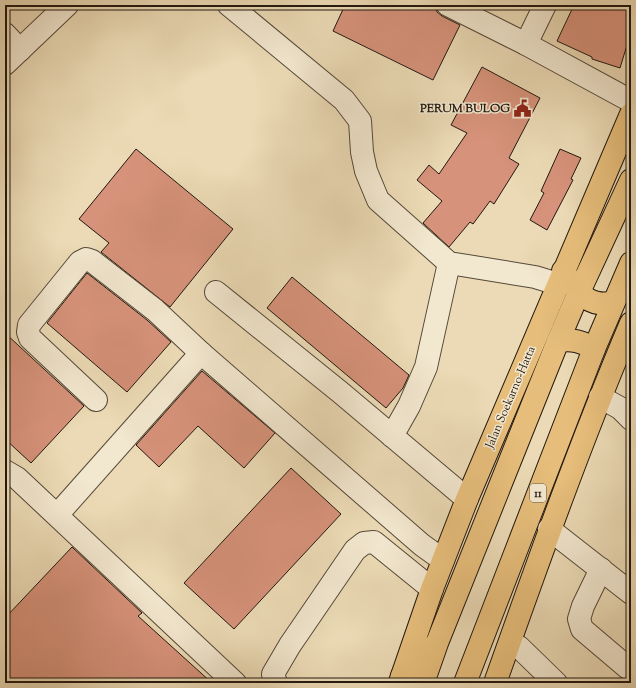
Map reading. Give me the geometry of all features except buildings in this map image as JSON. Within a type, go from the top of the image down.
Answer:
[{"type":"main road","name":"Jalan Soekarno-Hatta","points":[[400,680],[432,589],[467,499],[631,114]]},
{"type":"main road","name":"Jalan Soekarno-Hatta","points":[[423,683],[437,643],[558,341],[631,180]]},
{"type":"main road","name":"11","points":[[465,683],[612,303],[631,263]]},
{"type":"main road","points":[[561,278],[594,303],[603,305],[612,303]]},
{"type":"main road","points":[[494,683],[549,529],[631,323]]},
{"type":"main road","points":[[558,341],[577,341],[594,349]]},
{"type":"main road","points":[[400,680],[437,643]]},
{"type":"street","points":[[5,34],[12,57],[68,5]]},
{"type":"street","points":[[229,5],[344,100],[360,121],[362,152],[366,171],[378,200],[449,263],[535,277],[561,278]]},
{"type":"street","points":[[448,5],[526,44],[631,101]]},
{"type":"street","points":[[526,44],[545,5]]},
{"type":"street","points":[[96,400],[30,338],[28,332],[29,325],[80,262],[86,259],[92,261],[154,310],[201,353],[422,545],[443,560]]},
{"type":"street","points":[[392,436],[409,406],[426,367],[449,263]]},
{"type":"street","points":[[216,292],[340,392],[467,499]]},
{"type":"street","points":[[56,515],[201,353]]},
{"type":"street","points":[[600,398],[620,408],[631,419]]},
{"type":"street","points":[[5,471],[17,478],[235,683]]},
{"type":"street","points":[[549,529],[631,592]]},
{"type":"street","points":[[276,683],[273,674],[290,645],[355,550],[364,543],[374,542],[432,589]]},
{"type":"street","points":[[601,569],[583,606],[579,619],[582,629],[628,668],[631,668]]},
{"type":"street","points":[[519,647],[556,683]]},
{"type":"place","name":"PERUM BULOG","points":[[523,108]]}]
